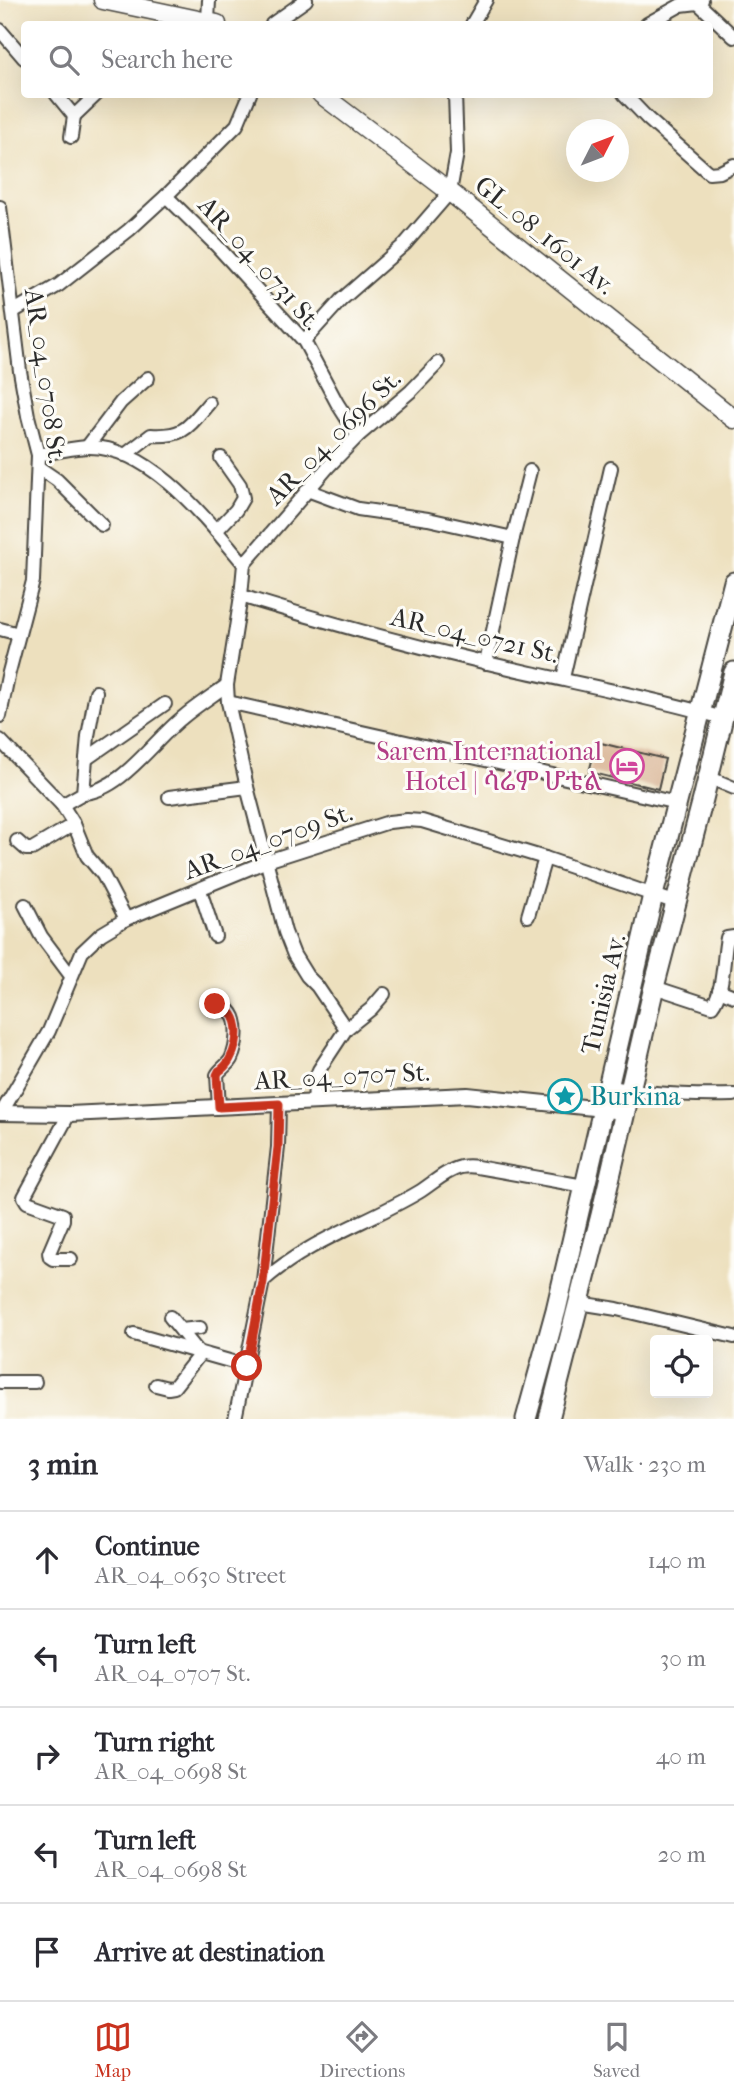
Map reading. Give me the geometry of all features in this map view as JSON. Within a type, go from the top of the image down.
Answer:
[{"type":"main road","points":[[103,0],[203,21]]},
{"type":"main road","name":"GL_08_1601 Av.","points":[[326,98],[450,192],[734,419]]},
{"type":"main road","name":"Tunisia Av.","points":[[526,1419],[556,1310],[653,895],[734,582]]},
{"type":"main road","name":"Tunisia Av.","points":[[549,1419],[654,987],[733,679]]},
{"type":"street","points":[[209,0],[212,21]]},
{"type":"street","points":[[276,21],[306,0]]},
{"type":"street","points":[[474,21],[486,0]]},
{"type":"street","points":[[652,21],[681,5],[700,2],[734,37]]},
{"type":"street","points":[[0,30],[21,54]]},
{"type":"street","points":[[59,98],[74,117]]},
{"type":"street","points":[[71,137],[74,117],[93,98]]},
{"type":"street","points":[[13,311],[59,285],[129,230],[237,125],[248,98]]},
{"type":"street","points":[[304,341],[341,300],[405,244],[450,192],[457,153],[455,98]]},
{"type":"street","points":[[628,98],[709,173],[720,172],[734,164]]},
{"type":"street","name":"AR_04_0731 St.","points":[[166,196],[216,245],[304,341],[358,436]]},
{"type":"street","name":"AR_04_0708 St.","points":[[0,207],[20,372],[38,461],[33,581],[0,716]]},
{"type":"street","name":"AR_04_0696 St.","points":[[244,564],[307,490],[358,436],[411,391],[438,363]]},
{"type":"street","points":[[87,447],[121,402],[148,378]]},
{"type":"street","points":[[125,454],[151,435],[171,436],[181,432],[209,403]]},
{"type":"street","points":[[102,525],[38,461],[87,447],[125,454],[153,470],[179,493],[244,564],[227,685],[228,702],[285,932],[294,955],[307,976],[317,986],[346,1029]]},
{"type":"street","points":[[216,531],[236,510],[243,498],[240,485],[221,458]]},
{"type":"street","points":[[563,678],[611,468]]},
{"type":"street","points":[[486,663],[530,471]]},
{"type":"street","points":[[307,490],[358,509],[428,519],[513,538]]},
{"type":"street","name":"AR_04_0721 St.","points":[[241,596],[380,637],[486,663],[563,678],[723,718]]},
{"type":"street","points":[[0,629],[19,634]]},
{"type":"street","points":[[62,805],[83,793],[99,790],[135,765],[183,717],[227,685]]},
{"type":"street","points":[[83,793],[96,692]]},
{"type":"street","points":[[228,702],[677,803]]},
{"type":"street","points":[[86,760],[165,704]]},
{"type":"street","points":[[0,740],[62,805],[74,824],[87,856],[103,875],[126,919]]},
{"type":"street","points":[[708,777],[734,788]]},
{"type":"street","points":[[169,797],[247,787]]},
{"type":"street","name":"AR_04_0709 St.","points":[[1,1112],[49,1031],[71,976],[89,943],[126,919],[201,890],[267,860],[389,822],[422,821],[545,858],[677,903]]},
{"type":"street","points":[[17,841],[26,849],[32,849],[74,824]]},
{"type":"street","points":[[528,916],[545,858]]},
{"type":"street","points":[[201,890],[215,936]]},
{"type":"street","points":[[25,905],[41,936],[71,976]]},
{"type":"street","points":[[654,987],[712,1006],[716,1003],[719,990],[727,938],[734,937]]},
{"type":"street","points":[[719,990],[734,996]]},
{"type":"street","points":[[315,1101],[314,1082],[319,1070],[346,1029],[371,1009],[384,994]]},
{"type":"street","points":[[209,1002],[228,1010],[235,1020],[235,1051],[217,1075],[219,1107]]},
{"type":"street","points":[[608,1086],[630,1091],[694,1096],[734,1095]]},
{"type":"street","name":"AR_04_0707 St.","points":[[1,1112],[69,1114],[467,1095],[625,1113]]},
{"type":"street","points":[[234,1419],[263,1282],[278,1147],[279,1104]]},
{"type":"street","points":[[69,1114],[24,1197],[27,1202],[63,1215],[49,1253],[53,1259],[71,1259]]},
{"type":"street","points":[[263,1282],[286,1262],[320,1242],[418,1192],[460,1167],[477,1167],[584,1186]]},
{"type":"street","points":[[579,1303],[734,1336]]},
{"type":"street","points":[[170,1317],[200,1354]]},
{"type":"street","points":[[181,1329],[200,1328]]},
{"type":"street","points":[[134,1334],[247,1366]]},
{"type":"street","points":[[156,1385],[174,1387],[200,1354]]},
{"type":"street","points":[[0,1382],[36,1382]]},
{"type":"building","name":"Sarem International Hotel | ሳሬም ሆቴል","points":[[597,742],[665,759],[658,789],[589,772]]},
{"type":"place","name":"Sarem International Hotel | ሳሬም ሆቴል","points":[[627,766]]},
{"type":"place","name":"Burkina","points":[[565,1096]]},
{"type":"route","points":[[215,1004],[232,1013],[236,1033],[235,1051],[217,1075],[219,1107],[279,1104],[278,1147],[263,1282],[247,1366]]}]
